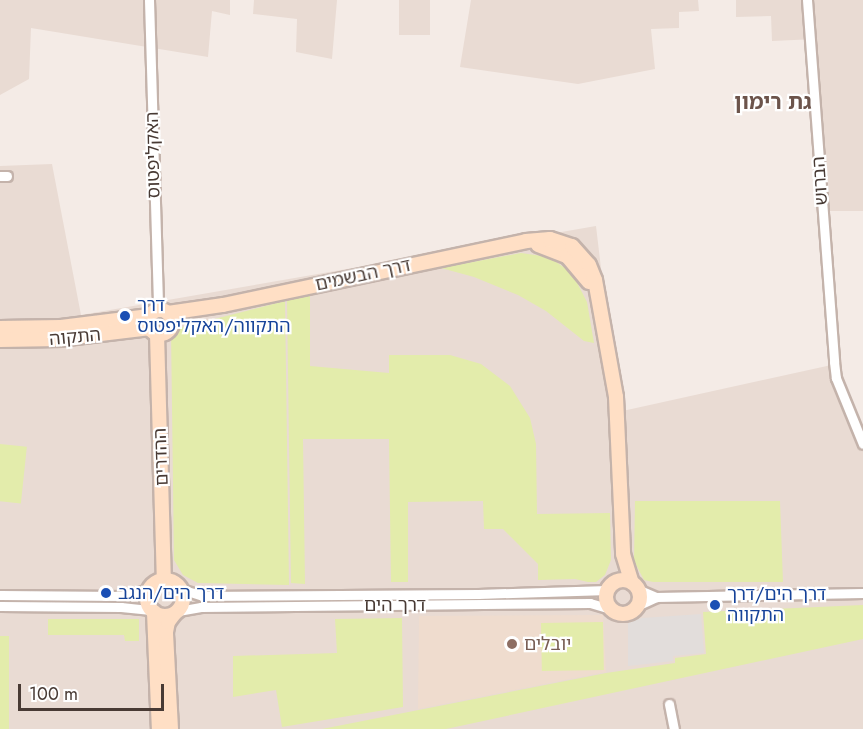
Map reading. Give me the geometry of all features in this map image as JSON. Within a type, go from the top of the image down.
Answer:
[{"type":"street","name":"האקליפטוס","points":[[149,0],[159,320]]},
{"type":"street","name":"הברוש","points":[[807,0],[836,378],[863,444]]},
{"type":"street","name":"דרך הבשמים","points":[[159,320],[503,246],[537,245],[557,251],[576,263],[598,299],[617,412],[623,554],[635,586]]},
{"type":"street","name":"התקוה","points":[[0,328],[61,327],[159,320]]},
{"type":"street","name":"התקוה","points":[[0,340],[60,339],[159,320]]},
{"type":"street","name":"ההדרים","points":[[159,320],[164,580]]},
{"type":"street","name":"דרך הבשמים","points":[[611,586],[623,554]]},
{"type":"street","points":[[0,595],[121,596],[148,590],[156,582],[164,580],[175,583],[181,589],[183,601],[168,622],[166,632],[171,729]]},
{"type":"street","points":[[656,597],[625,580],[611,586],[606,600],[611,609],[626,613],[656,597],[863,592]]},
{"type":"street","name":"דרך הים","points":[[181,589],[202,596],[478,594],[611,586]]},
{"type":"street","points":[[635,586],[639,599],[637,606]]},
{"type":"street","points":[[148,590],[147,602],[152,611],[159,729]]},
{"type":"street","name":"דרך הים","points":[[176,612],[201,607],[590,603],[611,609]]},
{"type":"street","points":[[0,606],[121,607],[152,611],[163,616],[176,612]]},
{"type":"street","points":[[669,704],[674,729]]},
{"type":"shaded area","points":[[0,0],[230,0],[230,15],[212,11],[208,57],[31,28],[29,79],[0,95]]},
{"type":"shaded area","points":[[254,0],[337,0],[332,59],[296,52],[297,19],[253,14]]},
{"type":"shaded area","points":[[399,0],[430,0],[430,35],[399,35]]},
{"type":"shaded area","points":[[471,0],[698,0],[699,11],[679,12],[679,28],[651,29],[655,69],[578,84],[460,67]]},
{"type":"shaded area","name":"גת רימון","points":[[736,0],[863,0],[863,211],[830,211],[816,39],[772,41],[771,16],[736,17]]},
{"type":"shaded area","points":[[52,164],[81,315],[596,226],[618,412],[836,364],[863,430],[863,729],[0,729],[0,166]]},
{"type":"shaded area","points":[[701,614],[704,653],[673,656],[673,661],[628,666],[628,623],[642,618]]},
{"type":"shaded area","name":"יובלים","points":[[603,615],[606,672],[418,709],[419,616]]},
{"type":"green space","points":[[521,253],[549,257],[572,273],[587,302],[594,343],[584,341],[546,311],[518,295],[474,277],[441,268]]},
{"type":"green space","points":[[310,295],[310,366],[389,373],[389,355],[450,355],[481,364],[510,386],[530,418],[536,444],[537,514],[610,513],[611,560],[605,575],[596,582],[575,579],[538,580],[538,564],[503,529],[484,529],[483,501],[408,502],[408,582],[391,582],[389,439],[303,439],[305,584],[291,583],[287,300]]},
{"type":"green space","points":[[285,301],[289,585],[198,583],[183,575],[174,560],[171,330]]},
{"type":"green space","points":[[0,444],[27,447],[21,504],[0,501]]},
{"type":"green space","points":[[635,501],[780,501],[783,582],[653,582],[644,580],[634,561]]},
{"type":"green space","points":[[863,605],[863,639],[446,729],[322,729],[606,673],[675,663],[675,658],[706,654],[703,612]]},
{"type":"green space","points":[[402,618],[403,707],[282,727],[276,690],[233,697],[233,656],[337,653],[335,619]]},
{"type":"green space","points":[[48,619],[139,619],[139,641],[125,641],[124,635],[48,635]]},
{"type":"green space","points":[[603,622],[604,670],[542,671],[541,623]]},
{"type":"green space","points":[[0,636],[9,636],[9,729],[0,729]]},
{"type":"place","name":"דרך התקווה/האקליפטוס","points":[[125,316]]},
{"type":"place","name":"דרך הים/הנגב","points":[[106,593]]},
{"type":"place","name":"דרך הים/דרך התקווה","points":[[715,605]]},
{"type":"place","name":"יובלים","points":[[512,644]]},
{"type":"district","name":"גת רימון","points":[[773,102]]}]
